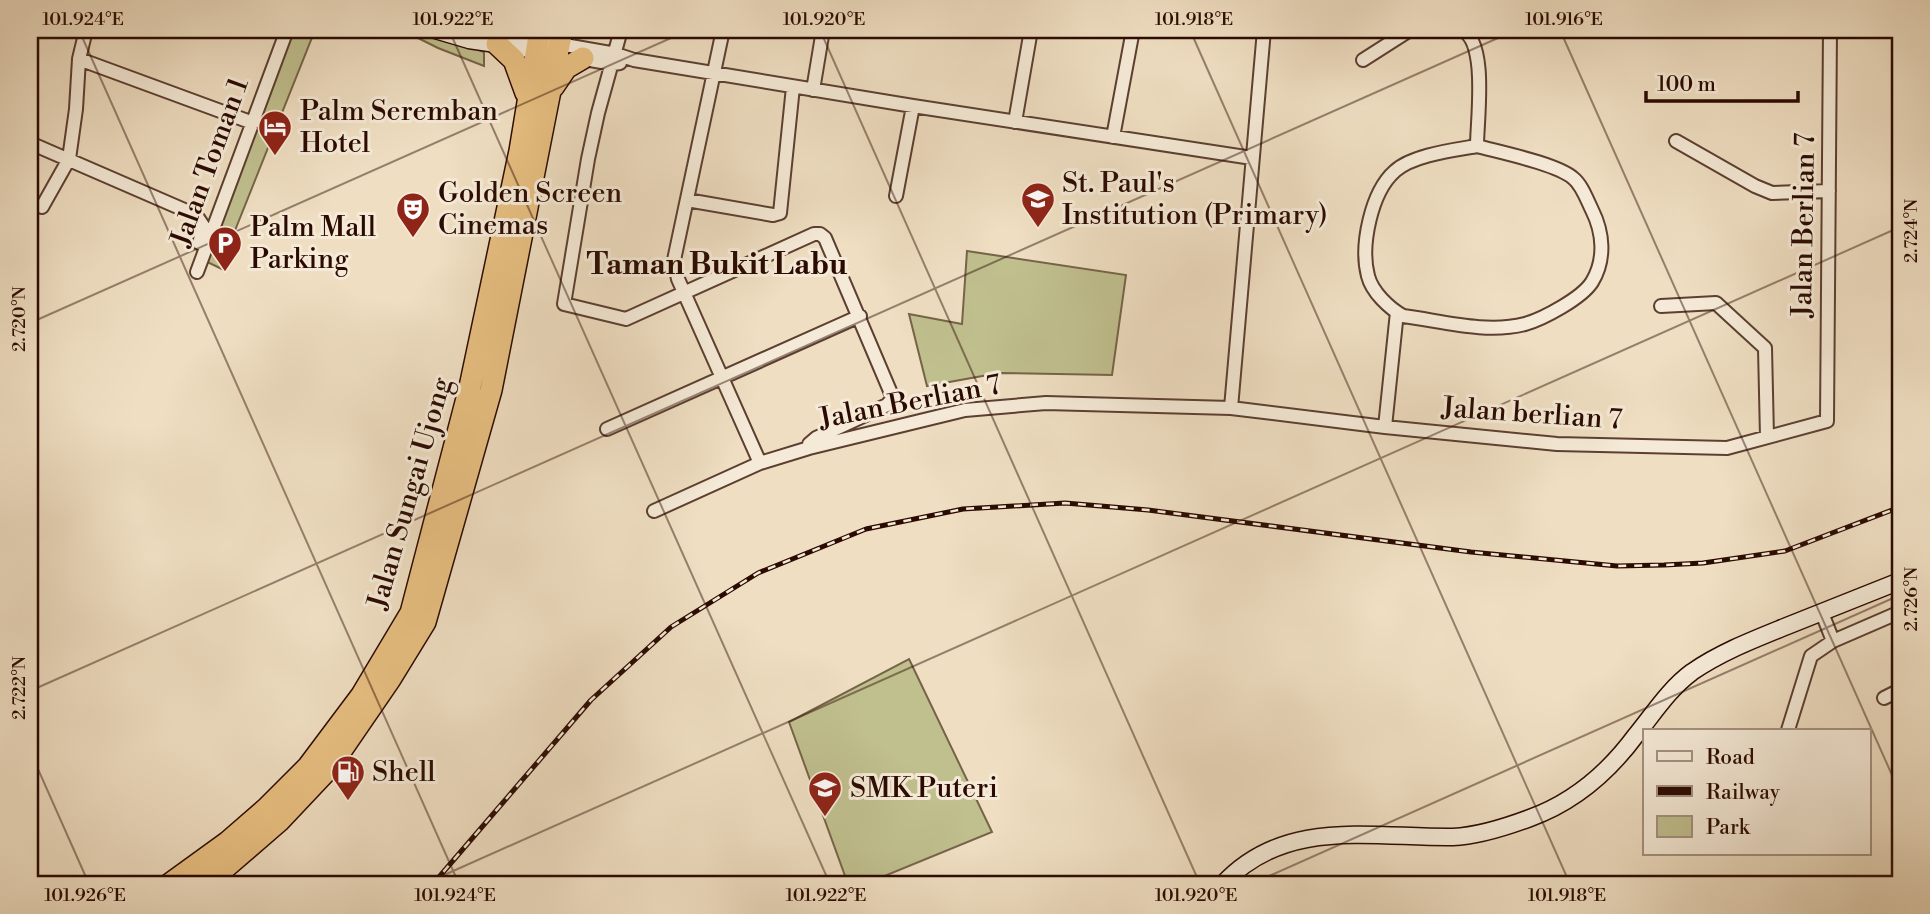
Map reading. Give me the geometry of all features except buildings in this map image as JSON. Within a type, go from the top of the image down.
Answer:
[{"type":"highway","points":[[502,34],[528,99]]},
{"type":"highway","points":[[550,93],[566,68],[583,53],[573,38],[552,39]]},
{"type":"highway","name":"Jalan Sungai Ujong","points":[[206,884],[279,821],[329,768],[425,622],[491,390],[550,93],[552,39]]},
{"type":"highway","name":"Jalan Sungai Ujong","points":[[170,884],[228,842],[308,767],[362,695],[411,613],[470,387],[520,150],[528,99],[552,39]]},
{"type":"main road","points":[[435,30],[456,37],[502,34],[552,39]]},
{"type":"main road","points":[[1223,884],[1246,863],[1272,849],[1300,840],[1336,834],[1455,837],[1531,818],[1579,794],[1601,777],[1634,739],[1667,694],[1690,673],[1727,652],[1900,581]]},
{"type":"street","points":[[42,207],[69,159],[79,59],[86,30]]},
{"type":"street","name":"Jalan Toman 1","points":[[197,215],[204,231],[193,271],[224,200],[287,30]]},
{"type":"street","points":[[621,30],[588,159],[564,304],[626,319],[814,234],[820,234],[825,237],[893,398],[887,405],[816,438],[808,448]]},
{"type":"street","points":[[723,30],[674,260],[678,279],[760,463]]},
{"type":"street","points":[[813,90],[823,30]]},
{"type":"street","points":[[1015,122],[1031,30]]},
{"type":"street","points":[[1113,136],[1133,30]]},
{"type":"street","points":[[1231,408],[1264,30]]},
{"type":"street","points":[[1363,60],[1410,30]]},
{"type":"street","points":[[1462,30],[1475,42],[1479,73],[1477,146]]},
{"type":"street","name":"Jalan Berlian 7","points":[[1827,421],[1830,30]]},
{"type":"street","points":[[583,53],[1252,158]]},
{"type":"street","points":[[79,59],[253,122]]},
{"type":"street","points":[[687,200],[773,215],[780,213],[793,87]]},
{"type":"street","points":[[896,196],[913,106]]},
{"type":"street","points":[[1676,141],[1772,193],[1829,191]]},
{"type":"street","points":[[30,143],[197,215],[224,200]]},
{"type":"street","points":[[1477,146],[1544,164],[1573,177],[1600,226],[1602,250],[1592,282],[1564,307],[1525,324],[1494,328],[1403,316],[1390,309],[1368,279],[1366,237],[1383,184],[1396,169],[1413,161],[1477,146]]},
{"type":"street","points":[[1661,306],[1716,303],[1765,348],[1767,437]]},
{"type":"street","points":[[1385,427],[1396,312]]},
{"type":"street","points":[[607,429],[859,316]]},
{"type":"street","name":"Jalan Berlian 7","points":[[654,511],[760,463],[808,448],[965,410],[1046,403],[1231,408]]},
{"type":"street","name":"Jalan berlian 7","points":[[1231,408],[1557,444],[1727,448],[1827,421]]},
{"type":"street","points":[[1788,729],[1811,656],[1833,641],[1900,612]]},
{"type":"street","points":[[1822,613],[1833,641]]},
{"type":"street","points":[[1884,698],[1900,691]]},
{"type":"green space","points":[[293,30],[315,30],[222,269],[203,260]]},
{"type":"green space","points":[[402,30],[427,30],[484,52],[484,66],[438,48]]},
{"type":"green space","points":[[967,251],[1126,275],[1112,375],[999,373],[927,386],[909,314],[962,324]]},
{"type":"green space","points":[[909,659],[992,832],[865,884],[848,884],[789,722]]},
{"type":"railway","points":[[433,884],[591,700],[671,627],[758,573],[866,529],[963,509],[1065,503],[1148,510],[1471,552],[1617,566],[1703,563],[1785,551],[1900,507]]},
{"type":"place","name":"Palm Seremban Hotel","points":[[275,157]]},
{"type":"place","name":"St. Paul's Institution (Primary)","points":[[1038,229]]},
{"type":"place","name":"Golden Screen Cinemas","points":[[413,239]]},
{"type":"place","name":"Palm Mall Parking","points":[[225,273]]},
{"type":"place","name":"Shell","points":[[348,802]]},
{"type":"place","name":"SMK Puteri","points":[[825,818]]},
{"type":"district","name":"Taman Bukit Labu","points":[[717,265]]}]
